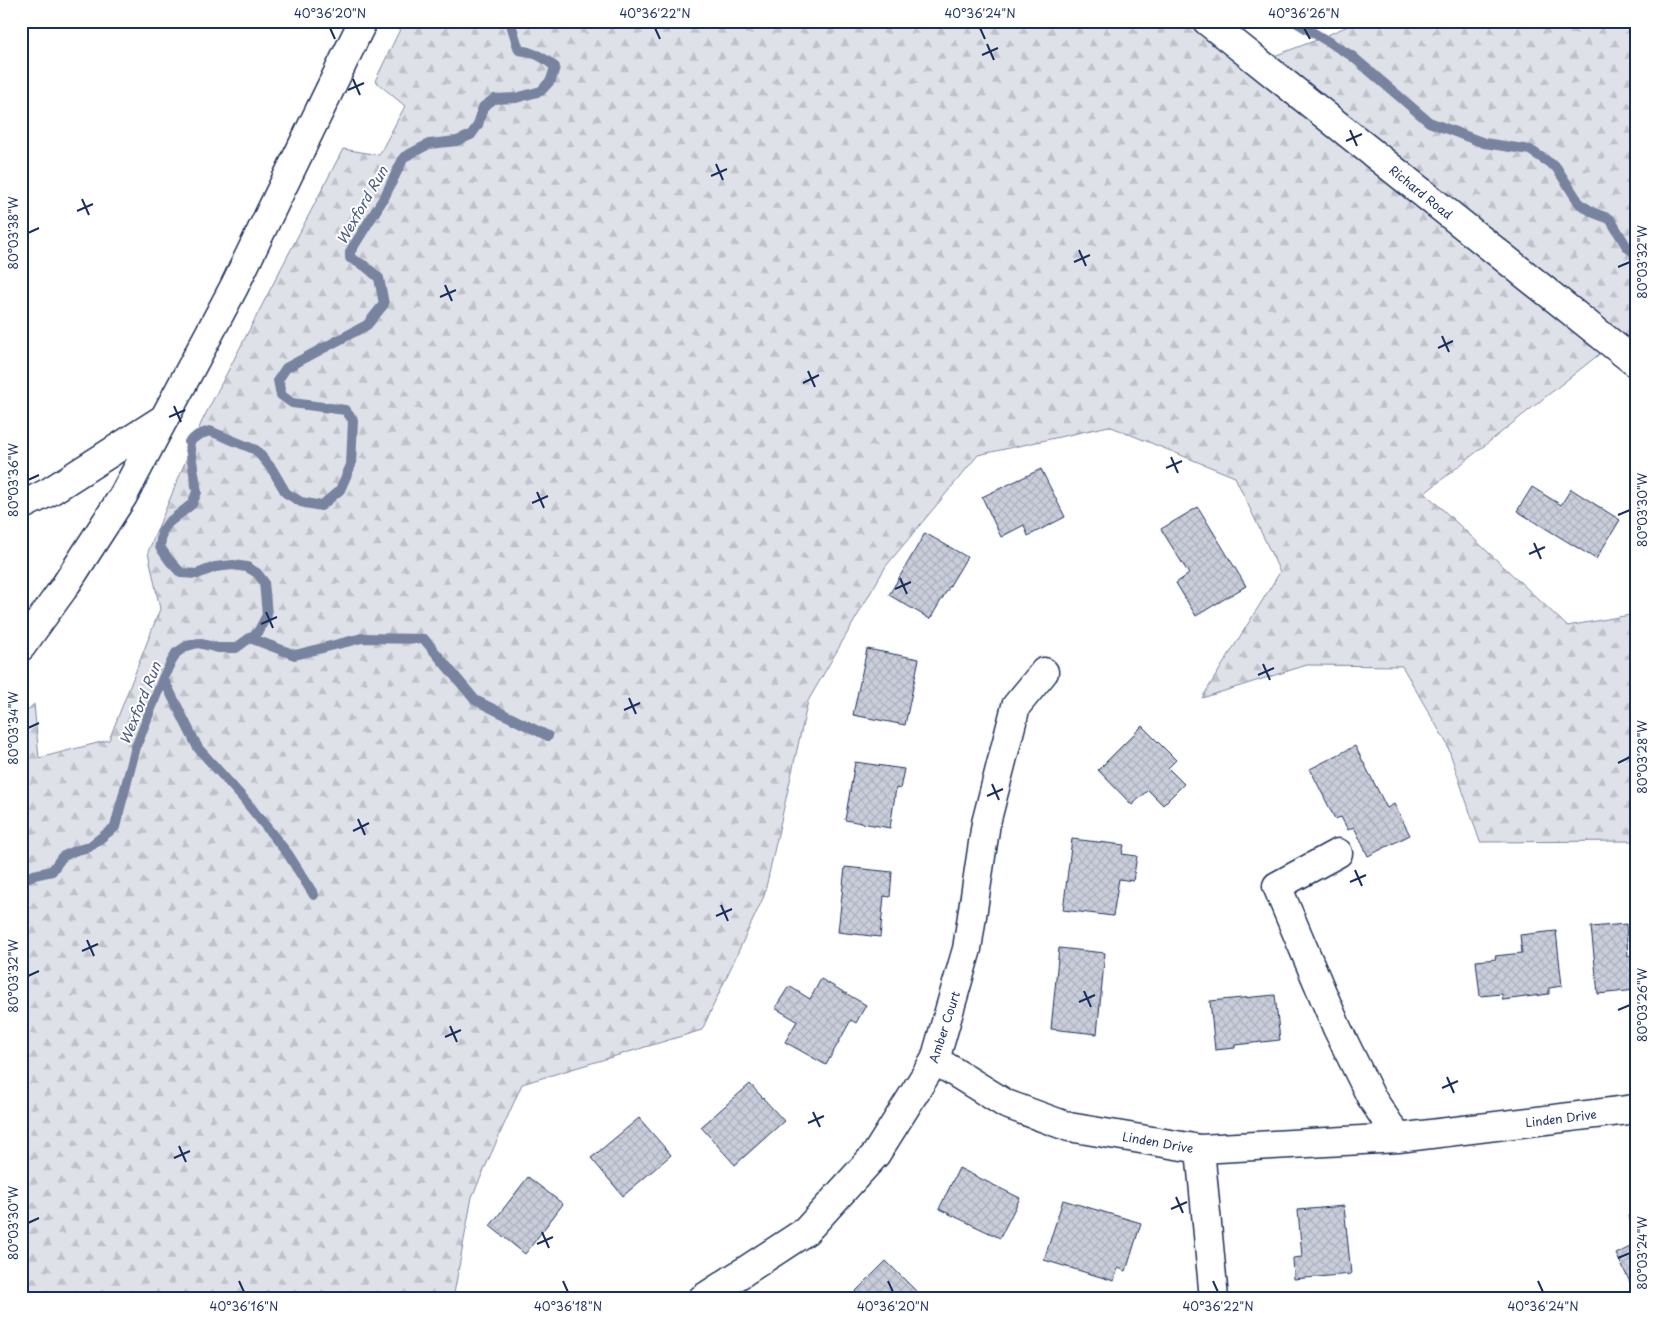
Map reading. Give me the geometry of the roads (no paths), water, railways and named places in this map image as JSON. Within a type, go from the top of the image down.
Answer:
[{"type":"street","points":[[21,647],[63,589],[123,496],[234,287],[363,21]]},
{"type":"street","name":"Richard Road","points":[[1207,21],[1636,363]]},
{"type":"street","points":[[21,506],[49,492],[164,418]]},
{"type":"street","name":"Amber Court","points":[[702,1299],[806,1231],[876,1154],[935,1060],[967,949],[986,823],[1016,706],[1044,672]]},
{"type":"street","points":[[1338,853],[1277,886],[1337,1028],[1371,1096],[1398,1138]]},
{"type":"street","name":"Linden Drive","points":[[935,1060],[1006,1104],[1069,1127],[1200,1149],[1398,1138],[1636,1109]]},
{"type":"street","points":[[1200,1149],[1214,1299]]},
{"type":"waterway","name":"Wexford Run","points":[[21,880],[52,871],[62,857],[89,847],[115,827],[136,747],[163,678],[176,653],[187,646],[198,643],[218,648],[236,648],[258,632],[267,615],[264,582],[257,573],[247,567],[233,565],[215,567],[197,574],[181,573],[160,547],[162,532],[168,523],[192,504],[197,492],[189,442],[198,435],[210,431],[256,450],[272,469],[286,493],[301,502],[321,506],[340,490],[351,465],[353,420],[345,410],[292,403],[281,395],[278,380],[286,368],[367,325],[384,304],[379,278],[365,266],[350,258],[350,252],[385,196],[404,157],[429,144],[457,141],[471,135],[478,125],[483,107],[494,99],[516,98],[541,91],[551,80],[555,67],[547,60],[519,50],[510,21]]},
{"type":"waterway","points":[[1294,21],[1352,56],[1429,122],[1484,143],[1530,150],[1556,167],[1580,204],[1594,213],[1610,219],[1627,247],[1636,254]]},
{"type":"waterway","points":[[250,638],[295,655],[362,638],[424,639],[475,700],[548,736]]},
{"type":"waterway","points":[[163,678],[198,748],[243,798],[288,854],[314,895]]}]
